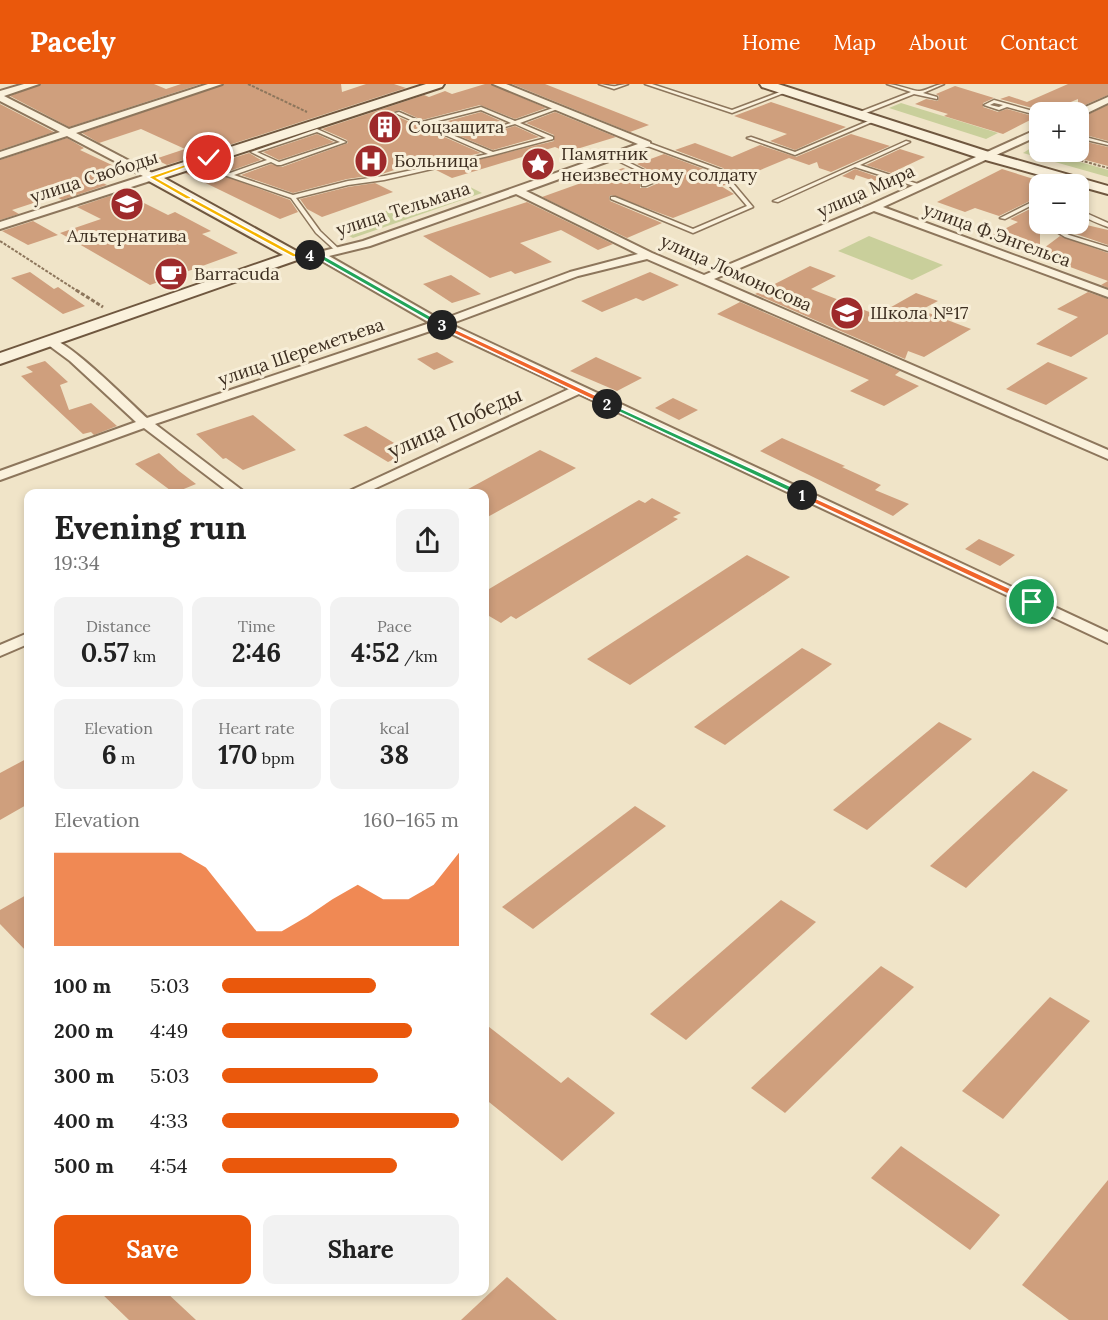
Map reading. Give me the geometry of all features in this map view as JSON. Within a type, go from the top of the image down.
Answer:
[{"type":"street","points":[[0,96],[33,84]]},
{"type":"street","points":[[0,155],[67,135],[217,84]]},
{"type":"street","name":"улица Свободы","points":[[0,225],[438,84]]},
{"type":"street","points":[[498,84],[647,144]]},
{"type":"street","points":[[766,84],[787,87],[1047,174]]},
{"type":"street","points":[[0,96],[67,135],[152,177],[295,256]]},
{"type":"street","points":[[1089,109],[1108,100]]},
{"type":"street","name":"улица Мира","points":[[705,279],[874,207],[1029,136]]},
{"type":"street","name":"улица Тельмана","points":[[0,359],[295,256],[318,255],[366,244],[614,158],[647,144]]},
{"type":"street","points":[[991,154],[1108,182]]},
{"type":"street","points":[[1089,186],[1108,190]]},
{"type":"street","name":"улица Ломоносова","points":[[518,191],[648,255],[1108,455]]},
{"type":"street","name":"улица Ф.Энгельса","points":[[874,207],[1108,294]]},
{"type":"street","points":[[318,255],[440,324],[1108,638]]},
{"type":"street","name":"улица Шереметьева","points":[[0,476],[147,422],[440,324],[574,274],[648,255]]},
{"type":"street","points":[[51,341],[74,358],[147,422],[234,489]]},
{"type":"street","name":"улица Победы","points":[[361,489],[578,390]]},
{"type":"street","points":[[0,651],[24,640]]},
{"type":"lane","points":[[601,84],[614,88],[626,84]]},
{"type":"lane","points":[[647,84],[732,112],[787,87]]},
{"type":"lane","points":[[889,84],[935,98]]},
{"type":"lane","points":[[749,138],[795,154],[868,115],[917,92],[942,84]]},
{"type":"lane","points":[[1007,105],[1029,112]]},
{"type":"lane","points":[[216,170],[293,197],[348,183],[384,178],[494,154],[551,138],[481,108],[424,123]]},
{"type":"lane","points":[[497,129],[558,108]]},
{"type":"lane","points":[[397,112],[494,154]]},
{"type":"lane","points":[[229,175],[271,160],[279,164],[344,142],[317,130],[252,152],[271,160]]},
{"type":"lane","points":[[1089,139],[1108,144]]},
{"type":"lane","points":[[776,201],[908,142]]},
{"type":"lane","points":[[613,198],[693,231],[750,207],[720,171],[647,144]]},
{"type":"lane","points":[[614,158],[659,179],[644,185]]},
{"type":"lane","points":[[855,165],[919,186]]},
{"type":"lane","points":[[293,197],[318,232],[338,251]]},
{"type":"lane","points":[[1004,218],[1029,205]]},
{"type":"lane","points":[[1089,216],[1108,225]]},
{"type":"lane","points":[[1064,234],[1108,249]]},
{"type":"path","points":[[248,84],[325,120]]},
{"type":"path","points":[[1086,162],[1108,168]]},
{"type":"path","points":[[0,241],[121,318]]},
{"type":"green space","points":[[901,103],[998,133],[986,139],[889,108]]},
{"type":"green space","points":[[1055,162],[1080,162],[1108,170],[1108,177]]},
{"type":"green space","points":[[464,184],[482,193],[353,238],[335,229]]},
{"type":"green space","points":[[869,236],[943,265],[912,280],[838,251]]},
{"type":"building","points":[[41,84],[154,84],[166,89],[181,84],[201,84],[69,127],[10,96]]},
{"type":"building","points":[[224,84],[341,84],[342,92],[366,84],[394,84],[406,88],[167,165],[155,159],[185,149],[141,129],[99,143],[82,133]]},
{"type":"building","points":[[491,84],[546,108],[515,119],[480,105],[422,120],[400,110],[393,112],[394,115],[481,153],[426,165],[419,162],[382,174],[347,179],[293,193],[241,175],[271,164],[282,167],[348,143],[347,140],[322,129],[424,95],[429,97],[445,91],[452,94]]},
{"type":"building","points":[[512,84],[545,84],[649,125],[630,132]]},
{"type":"building","points":[[1068,84],[1108,84],[1108,95],[1089,103],[1078,102],[1078,99],[1071,102],[1029,102],[1029,107],[1000,99],[1009,96],[1027,102]]},
{"type":"building","points":[[955,86],[994,98],[983,103],[983,107],[998,112],[1007,109],[1029,115],[1029,121],[1003,134],[944,116],[948,114],[915,104],[926,99],[938,101],[939,96],[936,94]]},
{"type":"building","points":[[771,102],[846,127],[795,150],[770,141],[787,134],[734,116]]},
{"type":"building","points":[[0,104],[54,132],[0,150]]},
{"type":"building","points":[[1108,105],[1108,141],[1089,136],[1089,114]]},
{"type":"building","points":[[481,112],[505,123],[493,127],[494,132],[515,126],[539,137],[493,150],[433,125]]},
{"type":"building","points":[[555,112],[616,137],[567,152],[555,147],[452,178],[436,170],[554,141],[554,135],[526,123]]},
{"type":"building","points":[[317,134],[334,142],[279,160],[263,152]]},
{"type":"building","points":[[851,134],[890,146],[831,172],[819,168],[817,162],[809,165],[789,158],[734,181],[723,168],[675,150],[695,143],[732,157],[760,145],[796,157]]},
{"type":"building","points":[[67,138],[84,148],[80,150],[129,173],[101,182],[107,185],[62,200],[55,196],[12,210],[19,214],[0,220],[0,160]]},
{"type":"building","points":[[1089,143],[1108,147],[1108,166],[1089,161]]},
{"type":"building","points":[[900,149],[925,157],[891,173],[866,165]]},
{"type":"building","points":[[249,153],[261,160],[230,171],[215,166],[211,171],[290,200],[298,212],[280,219],[185,173]]},
{"type":"building","points":[[664,154],[717,174],[726,185],[721,186],[734,194],[673,218],[611,195],[610,201],[662,223],[627,238],[542,197],[623,168],[649,179],[640,184],[640,188],[647,188],[663,181],[664,178],[637,164]]},
{"type":"building","points":[[855,169],[881,178],[874,181],[856,175],[854,180],[842,176]]},
{"type":"building","points":[[1002,169],[1029,178],[1029,201],[999,216],[975,208],[965,212],[937,202]]},
{"type":"building","points":[[375,183],[393,192],[322,217],[307,209],[300,199],[348,187]]},
{"type":"building","points":[[122,192],[168,215],[175,212],[211,231],[202,234],[238,253],[150,285],[60,233],[101,219],[77,207]]},
{"type":"building","points":[[527,202],[613,244],[598,250],[561,230],[520,243],[552,262],[515,274],[511,271],[490,278],[423,236]]},
{"type":"building","points":[[1029,210],[1029,234],[1040,234],[1040,251],[1060,236],[1108,253],[1108,281],[989,237],[1018,222],[1010,219]]},
{"type":"building","points":[[33,221],[58,235],[28,245],[2,231]]},
{"type":"building","points":[[1089,226],[1108,230],[1108,245],[1076,234],[1089,234]]},
{"type":"building","name":"Школа №17","points":[[810,266],[836,276],[811,289],[877,315],[916,293],[938,301],[921,310],[971,329],[924,357],[908,351],[905,359],[755,294]]},
{"type":"building","points":[[30,272],[54,289],[58,287],[85,306],[63,314],[11,278]]},
{"type":"building","points":[[650,272],[679,285],[643,301],[636,298],[602,312],[581,301]]},
{"type":"building","points":[[451,275],[481,294],[452,303],[423,284]]},
{"type":"building","points":[[1108,281],[1108,288],[1101,285]]},
{"type":"building","points":[[1088,292],[1108,299],[1108,334],[1071,357],[1036,344],[1078,317],[1057,309]]},
{"type":"building","points":[[740,302],[900,371],[895,375],[919,386],[884,406],[850,391],[869,380],[717,314]]},
{"type":"building","points":[[437,352],[454,362],[434,370],[417,359]]},
{"type":"building","points":[[596,357],[642,378],[617,391],[570,371]]},
{"type":"building","points":[[45,361],[68,382],[60,385],[69,410],[91,403],[117,426],[94,435],[91,432],[83,434],[21,376],[33,372],[26,367]]},
{"type":"building","points":[[1048,362],[1088,378],[1046,405],[1006,389]]},
{"type":"building","points":[[673,398],[698,410],[679,420],[655,408]]},
{"type":"building","points":[[253,415],[296,450],[243,470],[226,458],[223,459],[196,434]]},
{"type":"building","points":[[366,426],[409,452],[388,462],[343,435]]},
{"type":"building","points":[[782,438],[845,466],[842,467],[881,485],[875,490],[909,504],[893,516],[760,451]]},
{"type":"building","points":[[540,450],[576,468],[489,516],[489,489],[468,489]]},
{"type":"building","points":[[159,453],[196,484],[184,489],[169,489],[135,464]]},
{"type":"building","points":[[652,498],[681,513],[673,517],[678,519],[516,619],[511,616],[501,623],[489,616],[489,589],[639,500],[645,503]]},
{"type":"building","points":[[979,539],[1015,555],[1000,566],[965,549]]},
{"type":"building","points":[[747,555],[790,577],[630,685],[587,659]]},
{"type":"building","points":[[802,648],[832,664],[725,745],[694,727]]},
{"type":"building","points":[[939,722],[972,739],[867,830],[833,810]]},
{"type":"building","points":[[24,760],[24,806],[0,820],[0,773]]},
{"type":"building","points":[[1033,771],[1068,790],[966,888],[930,866]]},
{"type":"building","points":[[635,806],[666,826],[533,929],[502,907]]},
{"type":"building","points":[[24,896],[24,949],[0,924],[0,910]]},
{"type":"building","points":[[781,900],[816,922],[686,1040],[650,1014]]},
{"type":"building","points":[[881,966],[914,987],[785,1113],[751,1088]]},
{"type":"building","points":[[1050,997],[1090,1021],[1003,1119],[962,1091]]},
{"type":"building","points":[[489,1027],[561,1083],[568,1077],[615,1113],[562,1161],[489,1102]]},
{"type":"building","points":[[901,1146],[1000,1215],[970,1250],[871,1178]]},
{"type":"building","points":[[1108,1180],[1108,1320],[1069,1320],[1022,1285]]},
{"type":"building","points":[[507,1277],[557,1320],[461,1320]]},
{"type":"building","points":[[104,1296],[170,1296],[196,1320],[129,1320]]},
{"type":"place","name":"Соцзащита","points":[[385,127]]},
{"type":"place","name":"Больница","points":[[371,161]]},
{"type":"place","name":"Памятник неизвестному солдату","points":[[538,164]]},
{"type":"place","name":"Альтернатива","points":[[127,204]]},
{"type":"place","name":"Barracuda","points":[[171,274]]},
{"type":"place","name":"Школа №17","points":[[847,313]]},
{"type":"route","points":[[209,158],[152,177],[295,256],[318,255],[440,324],[1032,602]]}]
